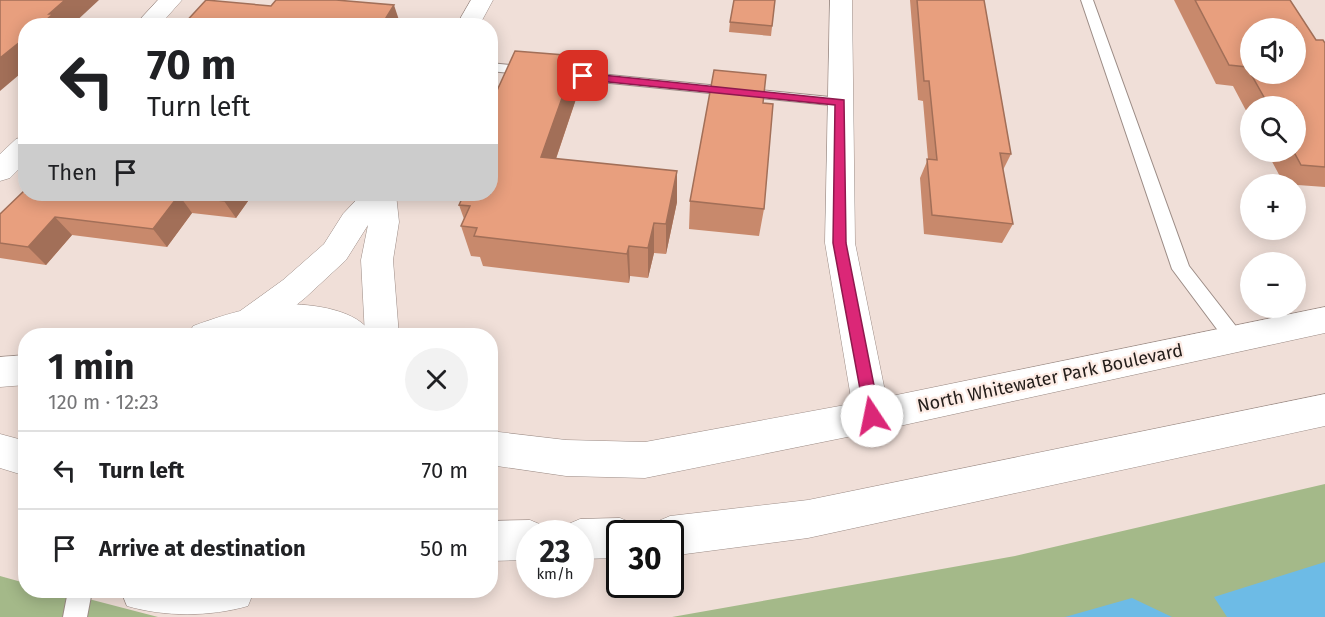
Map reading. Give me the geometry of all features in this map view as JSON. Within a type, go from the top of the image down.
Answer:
[{"type":"street","points":[[154,18],[171,0]]},
{"type":"street","points":[[472,18],[482,0]]},
{"type":"street","points":[[841,0],[840,243],[872,416]]},
{"type":"street","points":[[0,171],[18,153]]},
{"type":"street","points":[[252,321],[294,289],[334,252],[354,222],[373,201]]},
{"type":"street","points":[[380,201],[384,222],[377,260],[381,328]]},
{"type":"street","points":[[230,328],[252,321],[293,317],[330,323],[340,328]]},
{"type":"street","name":"North Whitewater Park Boulevard","points":[[498,449],[566,458],[645,460],[872,416],[1325,321]]},
{"type":"street","points":[[0,372],[18,371]]},
{"type":"street","points":[[684,534],[808,519],[1325,410]]},
{"type":"street","points":[[0,451],[18,457]]},
{"type":"street","points":[[498,541],[516,540]]},
{"type":"street","points":[[166,598],[224,600]]},
{"type":"lane","points":[[1087,0],[1181,269],[1235,339]]},
{"type":"lane","points":[[498,68],[840,102]]},
{"type":"lane","points":[[75,617],[79,598]]},
{"type":"green space","points":[[1325,484],[1325,617],[672,617],[1015,556]]},
{"type":"green space","points":[[0,576],[18,581],[18,598],[85,598],[158,617],[0,617]]},
{"type":"water","points":[[1325,562],[1325,617],[1227,617],[1214,597]]},
{"type":"water","points":[[1132,598],[1172,617],[1065,617]]},
{"type":"building","points":[[0,0],[65,0],[49,14],[53,14],[48,18],[18,18],[18,43],[0,58]]},
{"type":"building","points":[[206,0],[271,6],[276,0],[336,0],[394,5],[386,18],[189,18]]},
{"type":"building","points":[[734,0],[775,0],[772,26],[730,22]]},
{"type":"building","points":[[917,0],[984,0],[1011,154],[1000,153],[1013,224],[932,215],[927,159],[937,160],[929,81],[924,81]]},
{"type":"building","points":[[1195,0],[1290,0],[1302,18],[1240,18],[1240,66],[1229,65]]},
{"type":"building","points":[[1306,25],[1316,40],[1323,40],[1325,43],[1325,167],[1301,165],[1299,162],[1306,162],[1306,96],[1263,96],[1257,84],[1306,84]]},
{"type":"building","points":[[515,51],[577,56],[541,157],[677,171],[666,224],[654,223],[648,248],[629,246],[627,254],[474,236],[477,228],[461,226],[470,206],[459,205],[461,201],[498,201],[498,88]]},
{"type":"building","points":[[714,70],[766,75],[763,103],[773,104],[764,209],[690,201]]},
{"type":"building","points":[[18,197],[18,201],[174,201],[153,229],[55,217],[28,247],[0,243],[0,214]]},
{"type":"route","points":[[583,76],[840,102],[840,243],[872,416]]}]
